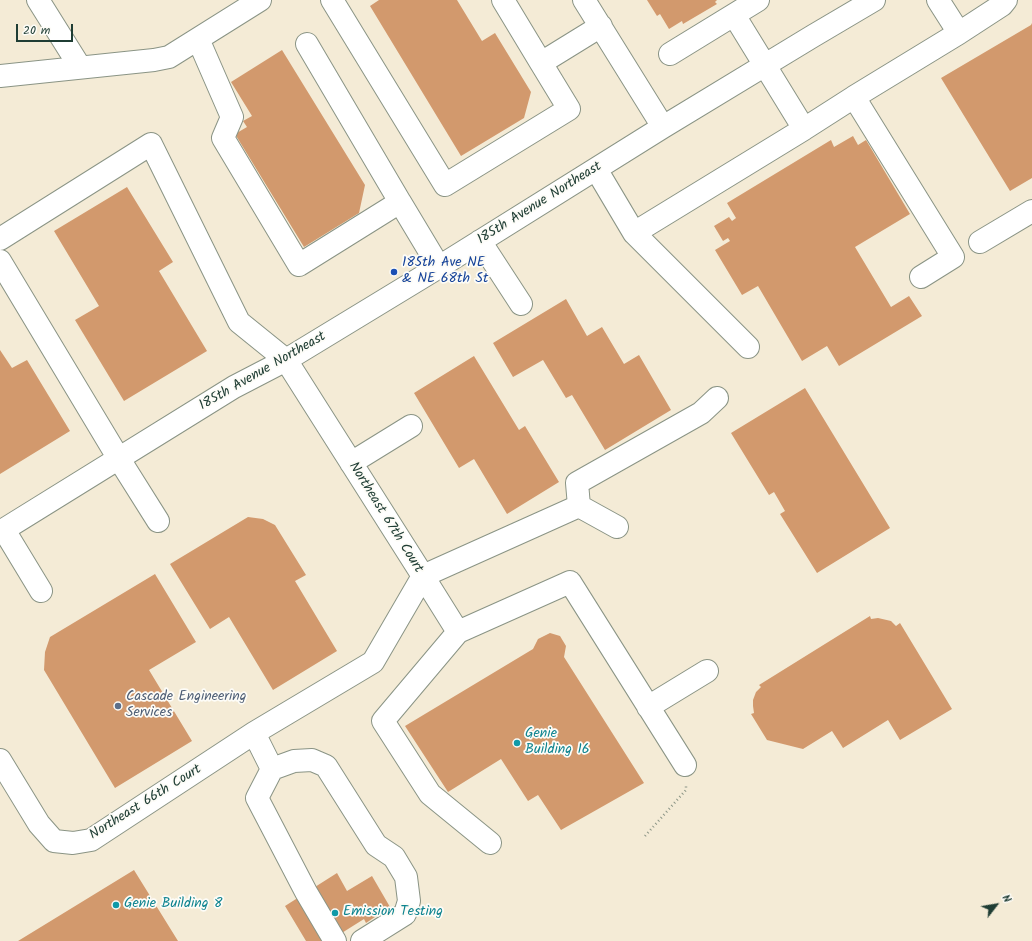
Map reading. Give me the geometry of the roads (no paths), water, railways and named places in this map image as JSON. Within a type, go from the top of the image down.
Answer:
[{"type":"street","points":[[38,0],[80,67]]},
{"type":"street","points":[[0,76],[154,60],[169,57],[260,0]]},
{"type":"street","points":[[332,0],[445,185],[569,109],[503,0]]},
{"type":"street","points":[[584,0],[663,127]]},
{"type":"street","points":[[670,54],[758,0]]},
{"type":"street","name":"185th Avenue Northeast","points":[[5,524],[119,459],[234,387],[286,360],[439,267],[764,65],[874,0]]},
{"type":"street","points":[[938,0],[959,33]]},
{"type":"street","points":[[634,233],[959,33],[1002,5],[1006,0]]},
{"type":"street","points":[[734,15],[804,129]]},
{"type":"street","points":[[541,63],[601,26]]},
{"type":"street","points":[[198,39],[232,117],[223,138],[299,265],[400,202]]},
{"type":"street","points":[[307,44],[439,267]]},
{"type":"street","points":[[854,97],[953,257],[921,277]]},
{"type":"street","name":"Northeast 67th Court","points":[[0,239],[151,144],[238,322],[286,360],[423,576],[374,662],[254,733]]},
{"type":"street","points":[[596,169],[634,233],[748,347]]},
{"type":"street","points":[[980,242],[1032,211]]},
{"type":"street","points":[[480,241],[521,304]]},
{"type":"street","points":[[0,261],[158,521]]},
{"type":"street","points":[[579,506],[577,483],[701,413],[717,398]]},
{"type":"street","points":[[351,463],[411,426]]},
{"type":"street","points":[[579,506],[617,527]]},
{"type":"street","points":[[458,632],[423,576],[579,506]]},
{"type":"street","points":[[5,524],[41,591]]},
{"type":"street","points":[[490,843],[430,794],[383,721],[458,632],[570,582],[685,765]]},
{"type":"street","points":[[648,707],[707,671]]},
{"type":"street","points":[[254,733],[272,769]]},
{"type":"street","name":"Northeast 66th Court","points":[[0,760],[39,824],[54,841],[73,843],[91,840],[254,733]]},
{"type":"street","points":[[335,941],[306,892],[257,798],[272,769],[294,761],[312,760],[326,766],[376,845],[394,857],[406,877],[408,901],[405,914],[362,941]]},
{"type":"place","name":"185th Ave NE & NE 68th St","points":[[394,272]]},
{"type":"place","name":"Cascade Engineering Services","points":[[118,706]]},
{"type":"place","name":"Genie Building 16","points":[[517,743]]},
{"type":"place","name":"Genie Building 8","points":[[116,905]]},
{"type":"place","name":"Emission Testing","points":[[335,913]]}]
